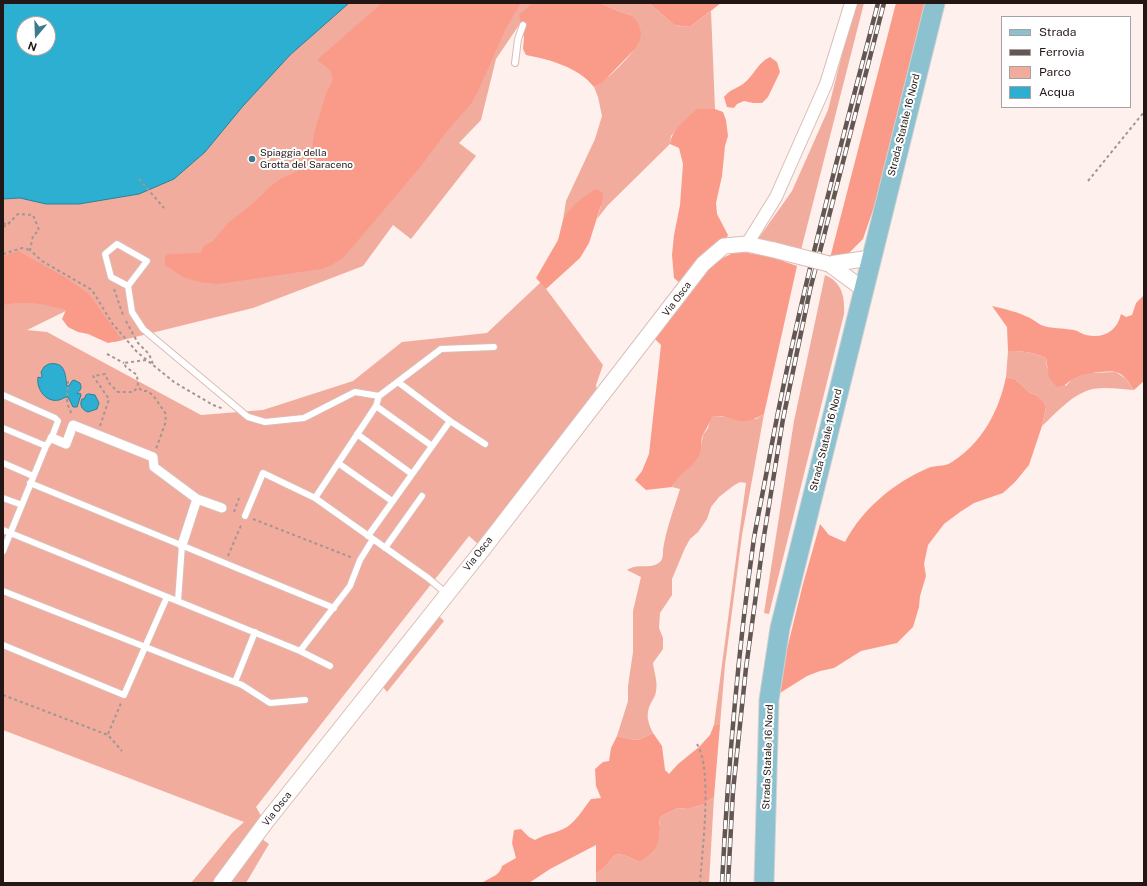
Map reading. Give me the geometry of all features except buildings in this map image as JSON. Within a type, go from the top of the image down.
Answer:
[{"type":"main road","name":"Strada Statale 16 Nord","points":[[764,883],[770,700],[780,628],[935,3]]},
{"type":"street","points":[[747,244],[776,197],[826,84],[851,3]]},
{"type":"street","name":"Via Osca","points":[[221,883],[266,822],[447,594],[703,264],[724,246],[747,244],[828,264]]},
{"type":"street","points":[[828,264],[871,258]]},
{"type":"street","points":[[828,264],[863,289]]},
{"type":"street","points":[[52,438],[66,444],[73,425],[153,457],[154,467],[197,499],[222,508]]},
{"type":"street","points":[[182,545],[197,499]]},
{"type":"lane","points":[[515,63],[518,39],[523,25]]},
{"type":"lane","points":[[128,286],[111,276],[105,254],[117,244],[147,261],[128,286],[132,312],[143,329],[248,417],[265,422],[304,418],[356,392],[379,396]]},
{"type":"lane","points":[[315,498],[376,406],[379,396],[441,349],[494,347]]},
{"type":"lane","points":[[398,382],[450,421],[485,444]]},
{"type":"lane","points":[[3,395],[55,418],[58,421],[52,438],[46,446],[30,483],[3,551]]},
{"type":"lane","points":[[376,406],[432,446]]},
{"type":"lane","points":[[300,651],[350,586],[370,537],[392,501],[450,421]]},
{"type":"lane","points":[[3,428],[46,446]]},
{"type":"lane","points":[[357,434],[412,474]]},
{"type":"lane","points":[[3,463],[33,476]]},
{"type":"lane","points":[[338,463],[392,501]]},
{"type":"lane","points":[[245,516],[263,473],[315,498],[428,578],[447,594]]},
{"type":"lane","points":[[30,483],[334,608]]},
{"type":"lane","points":[[386,548],[422,496]]},
{"type":"lane","points":[[3,498],[22,505]]},
{"type":"lane","points":[[3,530],[255,632],[300,651],[330,666]]},
{"type":"lane","points":[[178,601],[182,545]]},
{"type":"lane","points":[[3,591],[235,682],[270,703],[305,700]]},
{"type":"lane","points":[[3,644],[124,695],[167,597]]},
{"type":"lane","points":[[235,682],[255,632]]},
{"type":"path","points":[[1088,181],[1144,112]]},
{"type":"path","points":[[139,179],[164,208]]},
{"type":"path","points":[[3,227],[8,225],[18,214],[33,215],[39,230],[33,236],[30,250]]},
{"type":"path","points":[[3,223],[8,225]]},
{"type":"path","points":[[3,254],[22,248],[30,250],[42,261],[92,290],[112,323],[137,352],[174,382],[213,405],[227,410]]},
{"type":"path","points":[[107,354],[124,363],[126,367],[137,375],[138,387],[142,391],[152,394],[166,414],[165,424],[153,457]]},
{"type":"path","points":[[124,363],[147,360]]},
{"type":"path","points":[[97,434],[109,399],[93,376],[105,374],[109,383],[118,392],[133,392],[138,387]]},
{"type":"path","points":[[68,381],[67,403],[72,416]]},
{"type":"path","points":[[234,512],[239,498]]},
{"type":"path","points":[[222,508],[360,560]]},
{"type":"path","points":[[225,563],[245,516]]},
{"type":"path","points":[[3,695],[108,735],[122,751]]},
{"type":"path","points":[[108,735],[124,695]]},
{"type":"path","points":[[697,744],[702,751],[705,772],[700,883]]},
{"type":"green space","points":[[341,3],[534,3],[496,59],[481,120],[459,143],[476,156],[411,239],[393,225],[363,266],[253,308],[115,342],[72,308],[27,330],[47,332],[201,415],[263,410],[353,381],[402,342],[487,333],[541,282],[603,365],[596,385],[597,391],[478,544],[469,536],[256,807],[263,819],[213,883],[191,883],[232,833],[244,822],[3,730],[3,199],[20,198],[290,55]]},
{"type":"green space","points":[[600,3],[649,3],[674,25],[690,27],[711,11],[715,109],[704,109],[687,118],[671,136],[670,144],[608,205],[597,219],[601,206],[563,220],[566,201],[595,139],[602,116],[594,87],[606,79],[619,67],[640,41],[631,15]]},
{"type":"green space","points":[[855,3],[864,3],[801,250],[758,239],[792,191],[828,110]]},
{"type":"green space","points":[[825,275],[831,278],[839,286],[843,296],[844,314],[769,614],[764,613],[794,421]]},
{"type":"green space","points":[[1008,351],[1028,352],[1046,358],[1047,368],[1066,386],[1073,378],[1087,373],[1116,372],[1126,379],[1134,390],[1102,388],[1084,392],[1067,403],[1042,426],[1046,407],[1036,395],[1030,393],[1015,379],[1006,377]]},
{"type":"green space","points":[[764,414],[742,535],[725,665],[720,725],[714,725],[746,483],[740,482],[719,497],[711,507],[707,519],[698,532],[690,539],[672,579],[672,595],[660,613],[659,628],[663,638],[663,649],[653,663],[656,681],[656,694],[648,711],[649,722],[653,733],[635,740],[617,736],[628,701],[628,686],[633,652],[633,611],[641,577],[627,570],[635,567],[650,566],[659,563],[662,560],[666,534],[680,489],[672,487],[674,482],[692,464],[700,453],[703,435],[708,428],[711,417],[716,416],[756,419]]},
{"type":"green space","points":[[439,616],[444,621],[387,692],[383,687]]},
{"type":"green space","points":[[714,797],[709,883],[596,882],[596,874],[603,869],[614,856],[622,855],[639,862],[660,824],[660,817],[678,808],[688,809],[702,805]]},
{"type":"green space","points":[[262,839],[269,844],[246,883],[227,883]]},
{"type":"shaded area","points":[[382,3],[521,3],[506,28],[471,104],[447,131],[421,166],[344,257],[332,265],[321,269],[218,284],[200,282],[183,277],[165,265],[165,256],[169,254],[201,253],[204,246],[213,241],[228,223],[250,206],[272,185],[305,166],[312,150],[314,133],[333,77],[326,66],[317,60]]},
{"type":"shaded area","points":[[531,3],[600,3],[631,15],[637,21],[641,32],[640,41],[636,48],[603,82],[594,87],[588,80],[572,69],[545,59],[526,55],[523,49],[524,38],[519,15]]},
{"type":"shaded area","points":[[649,3],[721,3],[690,27],[674,25]]},
{"type":"shaded area","points":[[896,3],[925,3],[875,204],[863,239],[847,255],[830,258]]},
{"type":"shaded area","points":[[770,57],[777,62],[780,72],[768,97],[762,103],[744,101],[737,104],[734,108],[727,107],[724,97],[747,81],[762,63]]},
{"type":"shaded area","points":[[697,109],[715,109],[723,112],[726,120],[728,136],[716,203],[717,214],[728,235],[726,239],[681,284],[674,278],[672,255],[680,205],[683,164],[679,148],[670,144],[671,139],[677,129]]},
{"type":"shaded area","points":[[596,189],[602,192],[603,199],[589,243],[580,258],[546,289],[536,278],[558,240],[563,220],[576,203]]},
{"type":"shaded area","points":[[18,251],[65,277],[89,294],[122,340],[108,343],[68,327],[62,319],[66,310],[35,303],[3,305],[3,256]]},
{"type":"shaded area","points":[[737,251],[771,257],[797,266],[764,414],[746,421],[720,416],[712,417],[702,437],[701,451],[695,462],[678,478],[672,487],[646,490],[635,480],[642,471],[649,454],[661,345],[654,338],[685,296],[702,277],[724,257]]},
{"type":"shaded area","points":[[1144,295],[1144,381],[1134,390],[1122,375],[1112,371],[1094,372],[1082,375],[1065,385],[1057,387],[1049,378],[1046,358],[1028,352],[1008,351],[1007,327],[992,306],[1021,314],[1041,325],[1074,330],[1086,335],[1098,336],[1104,335],[1113,329],[1121,314],[1126,317],[1132,315],[1136,303]]},
{"type":"shaded area","points":[[1006,377],[1015,379],[1030,393],[1036,395],[1046,407],[1042,426],[1029,465],[1015,482],[1003,493],[974,503],[944,524],[928,545],[924,564],[926,576],[913,627],[897,643],[861,651],[834,668],[807,676],[780,693],[787,649],[820,524],[829,535],[845,542],[861,518],[880,498],[892,489],[915,474],[934,466],[949,464],[963,454],[988,425],[999,402]]},
{"type":"shaded area","points":[[714,725],[720,725],[714,797],[702,805],[688,809],[678,808],[660,817],[658,843],[647,857],[639,862],[622,855],[614,856],[603,869],[596,874],[596,845],[550,869],[529,883],[482,883],[497,874],[502,866],[516,858],[512,843],[514,830],[521,829],[529,837],[535,840],[567,827],[591,799],[601,798],[596,786],[595,769],[603,762],[609,761],[611,748],[617,736],[635,740],[653,733],[662,746],[665,770],[669,774],[678,764],[699,747],[710,735]]},
{"type":"water","points":[[3,3],[349,3],[290,55],[243,106],[205,152],[174,179],[139,194],[79,204],[46,204],[20,198],[3,199]]},
{"type":"water","points":[[49,364],[55,364],[62,367],[65,373],[67,386],[69,386],[74,380],[80,383],[81,389],[77,393],[80,393],[81,395],[77,407],[73,407],[68,397],[59,400],[50,399],[40,390],[38,377],[41,378],[41,372],[44,367]]},
{"type":"water","points":[[89,394],[95,395],[99,403],[97,409],[88,412],[83,409],[81,403],[82,399]]},
{"type":"railway","points":[[722,883],[734,710],[754,538],[793,340],[834,172],[878,3]]},
{"type":"railway","points":[[728,883],[733,791],[746,668],[764,536],[783,419],[810,290],[884,3]]},
{"type":"place","name":"Spiaggia della Grotta del Saraceno","points":[[252,159]]}]
